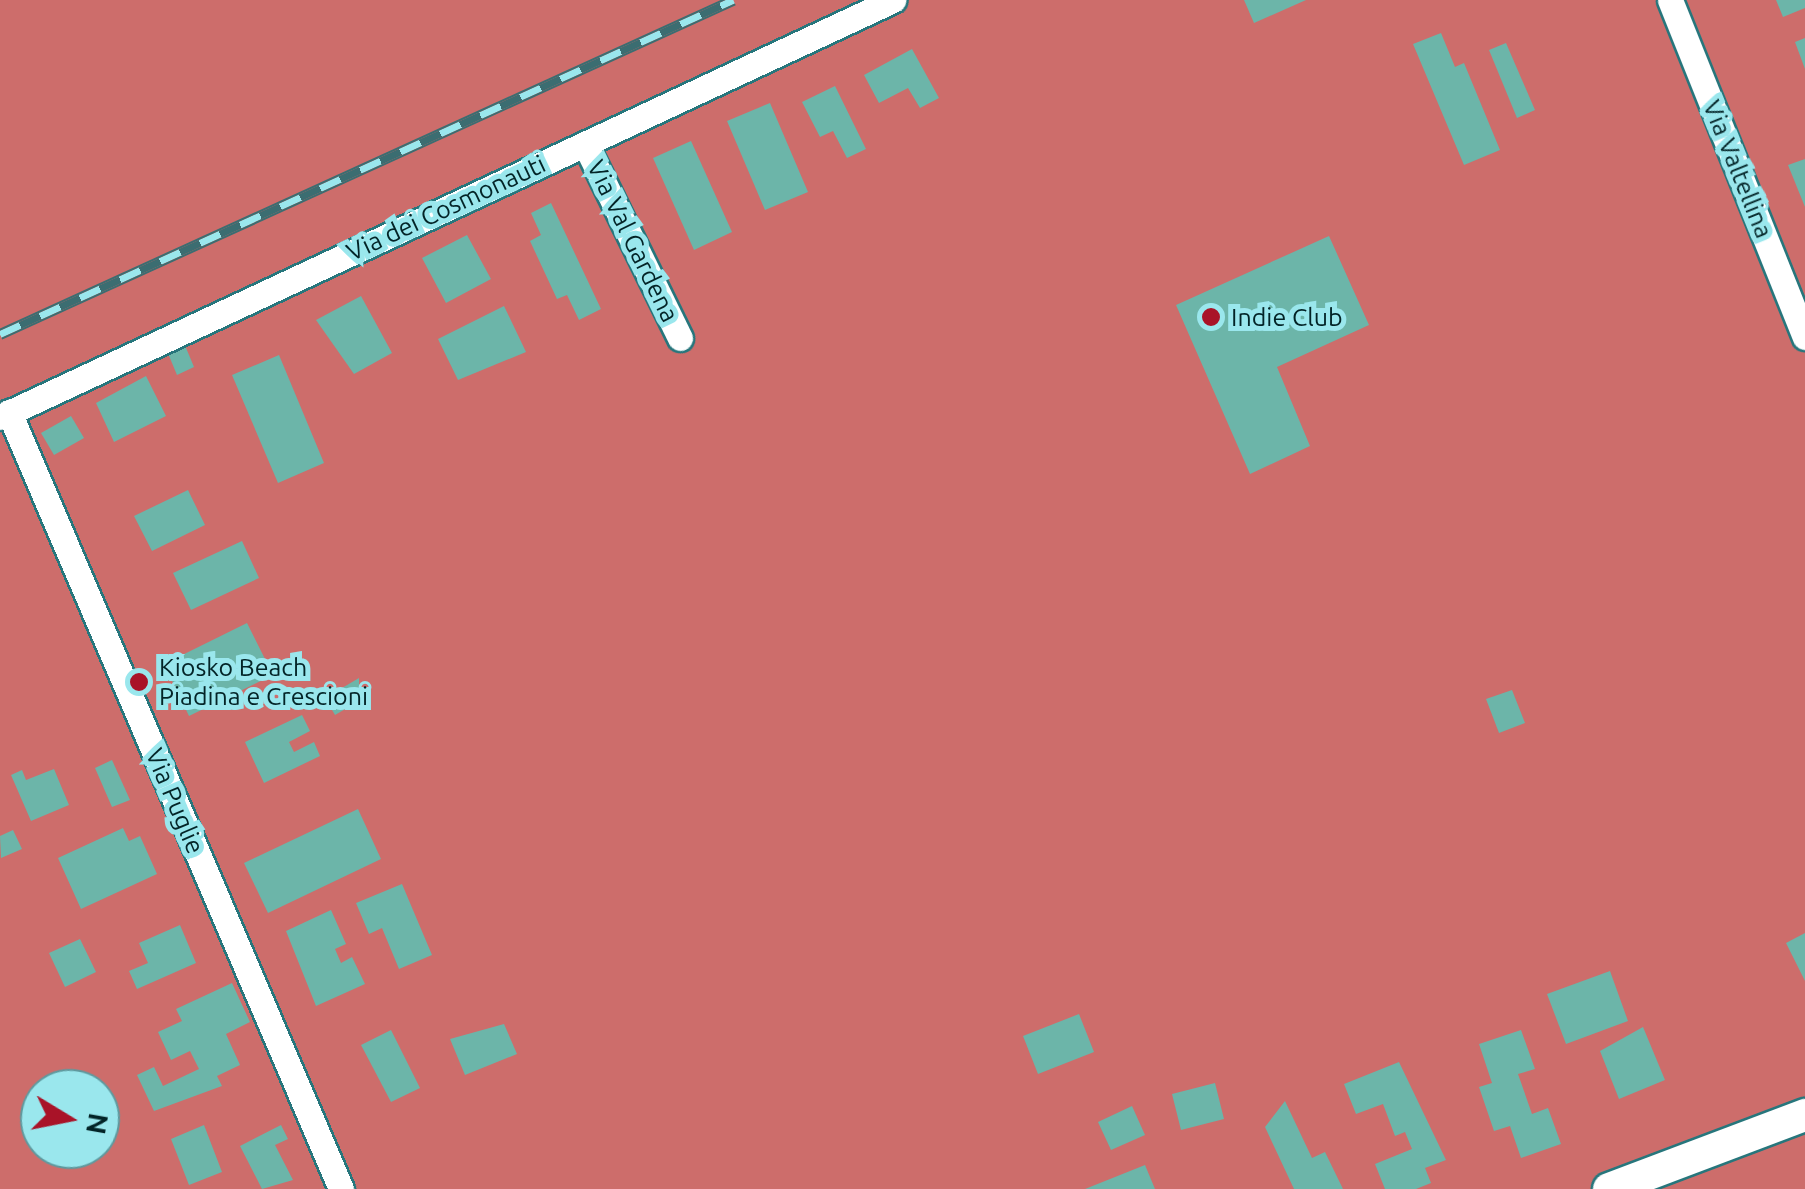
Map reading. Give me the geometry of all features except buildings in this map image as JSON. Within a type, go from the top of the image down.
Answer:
[{"type":"street","name":"Via dei Cosmonauti","points":[[5,415],[892,0]]},
{"type":"street","name":"Via Valtellina","points":[[1670,0],[1805,337]]},
{"type":"street","name":"Via Val Gardena","points":[[586,144],[680,338]]},
{"type":"street","name":"Via Puglie","points":[[5,415],[341,1189]]},
{"type":"street","points":[[1609,1189],[1805,1115]]},
{"type":"shaded area","points":[[0,0],[1805,0],[1805,1189],[0,1189]]},
{"type":"railway","points":[[0,334],[733,0]]},
{"type":"place","name":"Indie Club","points":[[1211,317]]},
{"type":"place","name":"Kiosko Beach Piadina e Crescioni","points":[[139,682]]}]
